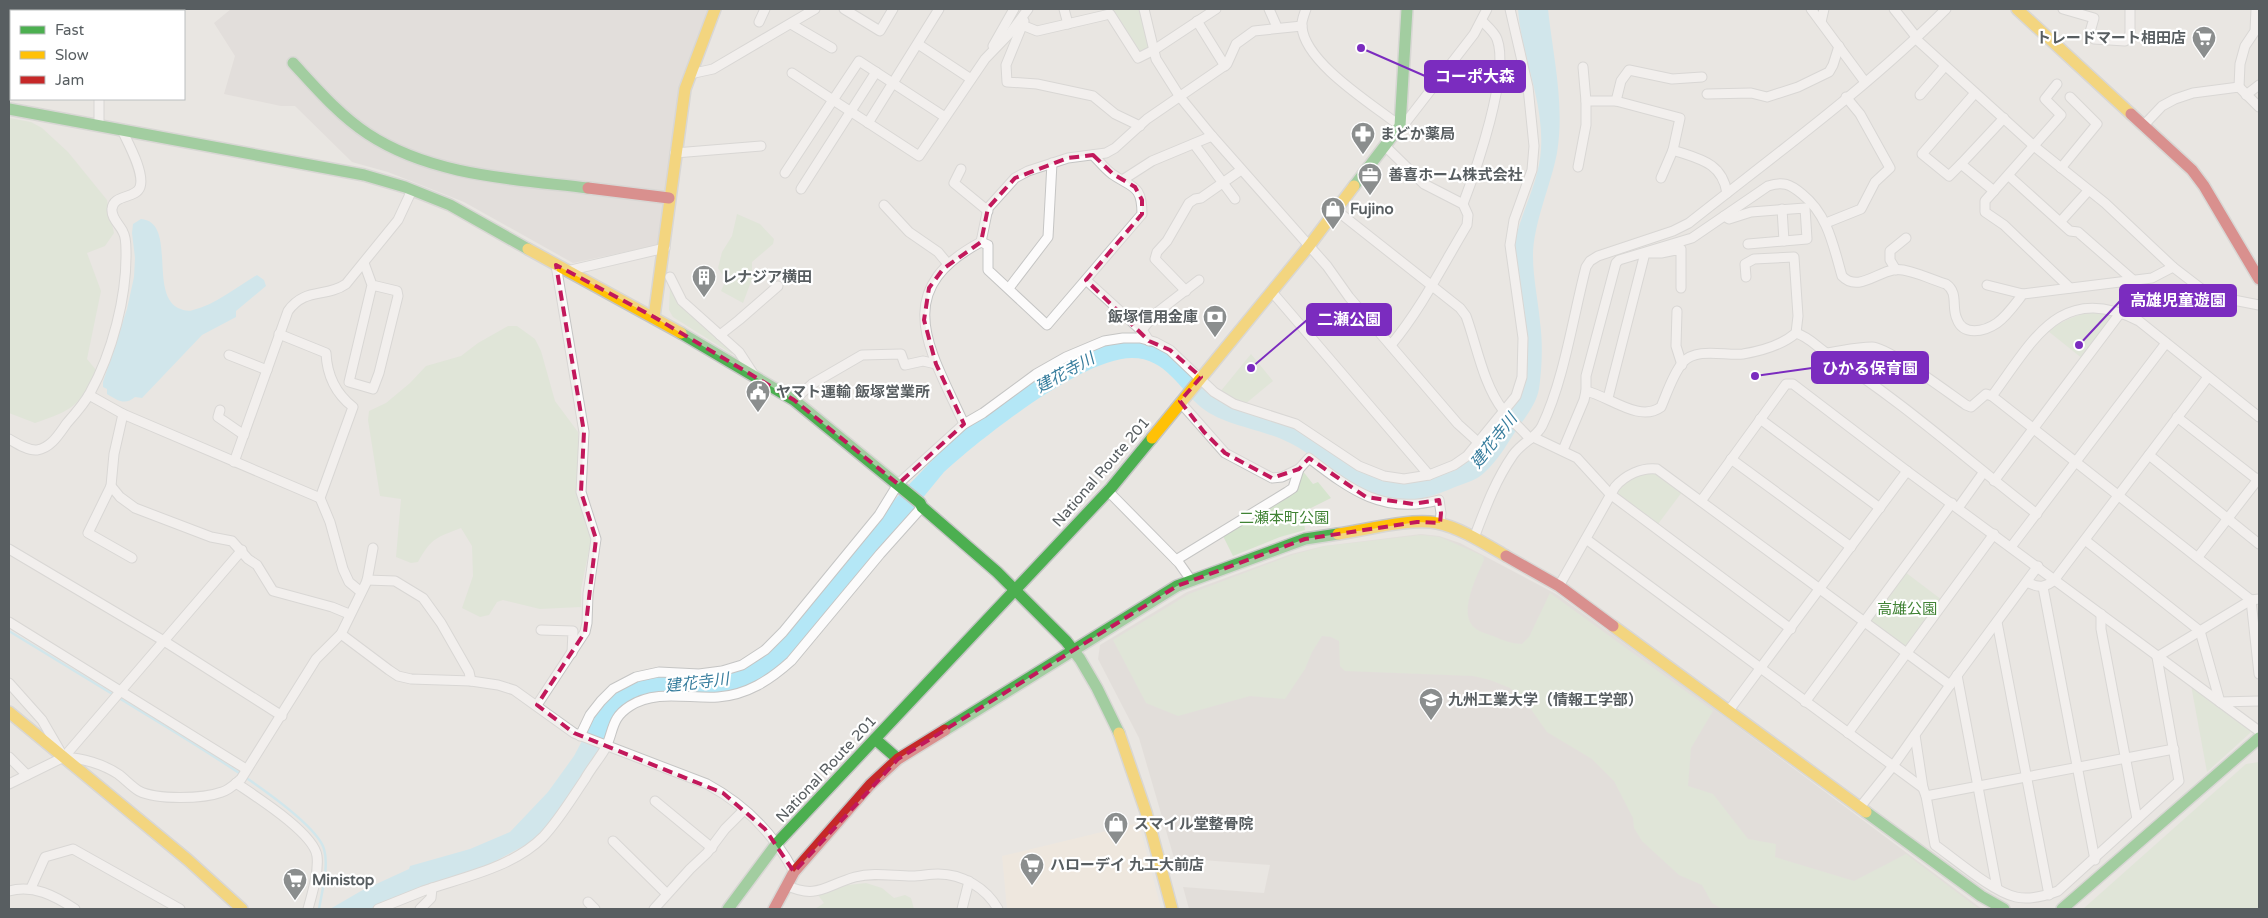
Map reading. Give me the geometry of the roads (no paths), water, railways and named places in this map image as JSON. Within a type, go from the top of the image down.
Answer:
[{"type":"main road","points":[[654,317],[665,248],[675,153],[685,89],[712,9]]},
{"type":"main road","points":[[1400,126],[1407,9]]},
{"type":"main road","points":[[2016,9],[2192,170],[2204,186],[2259,279]]},
{"type":"main road","points":[[293,63],[328,103],[380,141],[408,154],[446,167],[484,176],[670,198]]},
{"type":"main road","points":[[9,109],[364,175],[412,190],[450,205],[556,265],[654,317],[794,400],[900,486],[1016,589],[1073,650],[1106,704],[1120,732],[1134,770],[1172,909]]},
{"type":"main road","name":"National Route 201","points":[[728,909],[778,843],[1108,491],[1309,246],[1400,126]]},
{"type":"main road","points":[[774,909],[794,872],[870,785],[898,759],[1177,586],[1305,539],[1417,522],[1440,523],[1474,538],[1559,586],[1981,896],[2002,909]]},
{"type":"main road","points":[[9,712],[117,804],[188,860],[242,909]]},
{"type":"main road","points":[[2062,909],[2259,738]]},
{"type":"main road","points":[[875,739],[898,759]]},
{"type":"street","points":[[760,22],[765,9]]},
{"type":"street","points":[[690,74],[713,69],[815,9]]},
{"type":"street","points":[[844,9],[880,31],[893,9]]},
{"type":"street","points":[[868,123],[939,9]]},
{"type":"street","points":[[792,73],[919,156],[985,59],[1014,9]]},
{"type":"street","points":[[985,59],[1012,32],[1028,9]]},
{"type":"street","points":[[1028,9],[1006,65],[1007,82],[1036,84],[1093,96],[1115,114],[1140,126]]},
{"type":"street","points":[[1064,9],[1068,24]]},
{"type":"street","points":[[1144,9],[1156,59],[1180,97],[1241,170],[1341,283],[1349,297],[1458,424],[1479,443]]},
{"type":"street","points":[[1022,25],[1037,31],[1110,14],[1138,58],[1154,50],[1216,9]]},
{"type":"street","points":[[1269,9],[1277,27]]},
{"type":"street","points":[[1306,9],[1302,26],[1308,48],[1322,66],[1400,126],[1406,122],[1482,21],[1487,9]]},
{"type":"street","points":[[582,736],[590,715],[601,701],[613,689],[636,677],[659,672],[699,674],[722,671],[742,665],[765,650],[783,632],[879,515],[900,486],[964,424],[1036,374],[1066,357],[1104,341],[1123,338],[1149,341],[1170,350],[1214,392],[1234,404],[1296,424],[1359,466],[1394,479],[1404,480],[1429,475],[1467,456],[1516,396],[1522,377],[1523,338],[1510,245],[1514,220],[1529,179],[1534,146],[1528,87],[1510,9]]},
{"type":"street","points":[[1811,9],[1865,82]]},
{"type":"street","points":[[1821,22],[1824,9]]},
{"type":"street","points":[[1894,9],[1916,38],[1945,66],[2034,146],[2130,226],[2173,267],[2203,290],[2218,297],[2259,305]]},
{"type":"street","points":[[1474,538],[1496,482],[1523,443],[1532,438],[1542,426],[1553,398],[1586,268],[1590,261],[1598,256],[1689,224],[1846,98],[1916,38],[1946,9]]},
{"type":"street","points":[[2064,9],[2094,18],[2090,35],[2094,39],[2125,41],[2130,34],[2130,9]]},
{"type":"street","points":[[2256,9],[2255,31],[2245,46],[2240,64],[2240,87],[2259,107]]},
{"type":"street","points":[[1197,21],[1226,66]]},
{"type":"street","points":[[1463,204],[1490,121],[1498,76],[1497,38],[1482,21]]},
{"type":"street","points":[[791,24],[832,48]]},
{"type":"street","points":[[981,242],[988,211],[1003,190],[1015,178],[1028,170],[1068,158],[1106,153],[1180,97],[1226,66],[1236,44],[1254,31],[1265,31],[1277,27],[1302,26]]},
{"type":"street","points":[[918,44],[971,79]]},
{"type":"street","points":[[1707,94],[1751,93],[1767,97],[1798,87],[1829,72],[1839,46]]},
{"type":"street","points":[[785,173],[858,61],[945,117]]},
{"type":"street","points":[[1920,95],[1945,66]]},
{"type":"street","points":[[1578,167],[1586,125],[1583,67]]},
{"type":"street","points":[[1616,101],[1621,81],[1629,70],[1672,79],[1702,78]]},
{"type":"street","points":[[801,190],[876,72]]},
{"type":"street","points":[[2057,84],[2045,99],[2061,115],[1985,201],[1985,212],[2012,232],[2070,288]]},
{"type":"street","points":[[2246,95],[2259,84]]},
{"type":"street","points":[[2144,125],[2162,106],[2175,99],[2193,93],[2240,87]]},
{"type":"street","points":[[1976,93],[1922,154],[1949,176],[2004,118]]},
{"type":"street","points":[[2061,168],[2097,124],[2070,97]]},
{"type":"street","points":[[1826,223],[1861,209],[1875,182],[1890,168],[1860,114],[1846,98]]},
{"type":"street","points":[[99,100],[99,125]]},
{"type":"street","points":[[1586,101],[1616,101],[1680,118],[1673,150],[1661,178]]},
{"type":"street","points":[[9,439],[33,450],[43,448],[53,442],[89,395],[102,368],[120,308],[126,272],[124,234],[112,210],[115,202],[136,192],[140,188],[141,182],[132,152],[122,130]]},
{"type":"street","points":[[1124,179],[1152,161],[1212,136]]},
{"type":"street","points":[[1194,144],[1235,199]]},
{"type":"street","points":[[675,153],[761,146]]},
{"type":"street","points":[[1385,146],[1424,184],[1463,204],[1468,215],[1467,225],[1432,284],[1391,345]]},
{"type":"street","points":[[1673,150],[1703,160],[1716,168],[1725,181],[1727,193]]},
{"type":"street","points":[[964,424],[936,364],[924,320],[925,302],[929,288],[948,264],[965,250],[981,242],[988,245],[988,270],[1047,325],[1142,214],[1142,200],[1135,187],[1113,174],[1093,154]]},
{"type":"street","points":[[1008,288],[1048,237],[1052,163]]},
{"type":"street","points":[[1961,164],[1994,192]]},
{"type":"street","points":[[961,169],[954,183],[988,211]]},
{"type":"street","points":[[1186,291],[1155,259],[1155,255],[1167,241],[1190,203],[1195,199],[1201,198],[1241,170]]},
{"type":"street","points":[[2009,176],[2070,231],[2078,232],[2133,280]]},
{"type":"street","points":[[1563,450],[1584,400],[1586,376],[1616,263],[1623,257],[1645,253],[1692,238],[1768,186],[1786,182],[1812,202],[1826,223],[1842,276],[1847,282],[1853,284],[1896,270],[1946,284],[1952,288],[1956,319],[1968,331],[1975,332],[1996,324],[2022,294]]},
{"type":"street","points":[[234,462],[288,311],[294,303],[310,294],[338,289],[346,284],[398,220],[412,190]]},
{"type":"street","points":[[2061,221],[2088,191]]},
{"type":"street","points":[[884,205],[910,232],[938,252],[948,264]]},
{"type":"street","points":[[1724,216],[1729,219],[1751,212],[1805,208],[1807,239],[1748,244]]},
{"type":"street","points":[[1782,209],[1784,241]]},
{"type":"street","points":[[1336,210],[1460,308],[1466,316],[1488,382],[1504,411],[1520,427],[1532,438],[1563,450],[1584,465],[1610,494],[1791,629]]},
{"type":"street","points":[[1896,270],[1890,260],[1890,251],[1906,238]]},
{"type":"street","points":[[567,271],[665,248]]},
{"type":"street","points":[[1645,253],[1661,253],[1681,249],[1681,288]]},
{"type":"street","points":[[1608,398],[1645,253]]},
{"type":"street","points":[[1586,391],[1608,398],[1639,413],[1654,412],[1661,407],[1682,366],[1691,356],[1702,354],[1729,355],[1762,350],[1790,338],[1796,333],[1798,316],[1794,257],[1754,259],[1745,264],[1746,277]]},
{"type":"street","points":[[364,263],[372,285],[349,382],[373,389],[379,373],[398,296],[397,290],[372,285]]},
{"type":"street","points":[[537,705],[585,632],[596,538],[581,492],[584,432],[556,265]]},
{"type":"street","points":[[1987,285],[2022,294],[2152,278],[2173,267]]},
{"type":"street","points":[[670,277],[682,300],[742,356],[756,378]]},
{"type":"street","points":[[1086,280],[1141,330],[1149,341]]},
{"type":"street","points":[[1141,330],[1155,314],[1199,280]]},
{"type":"street","points":[[720,335],[778,286]]},
{"type":"street","points":[[1272,292],[1429,475]]},
{"type":"street","points":[[1992,396],[2041,330],[2062,315],[2078,309],[2094,308],[2121,312],[2139,322],[2259,417]]},
{"type":"street","points":[[1677,311],[1676,346],[1682,366]]},
{"type":"street","points":[[1994,481],[2121,312]]},
{"type":"street","points":[[1796,333],[1804,335],[1826,353],[1850,367],[1922,420],[1983,473],[2037,514]]},
{"type":"street","points":[[279,334],[326,353],[332,381],[344,400],[353,407],[320,498],[330,522],[343,569],[349,582],[361,592]]},
{"type":"street","points":[[2012,547],[2166,343]]},
{"type":"street","points":[[1826,353],[1873,346],[1924,375],[1966,405],[1971,407],[1986,394],[1992,396],[2118,496],[2255,600],[2259,674]]},
{"type":"street","points":[[794,400],[812,384],[862,355],[901,354],[905,365],[923,361],[936,364]]},
{"type":"street","points":[[229,356],[267,370]]},
{"type":"street","points":[[2027,582],[2043,587],[2055,579],[2208,377]]},
{"type":"street","points":[[1701,500],[1786,384],[1793,384],[1907,471],[2259,731]]},
{"type":"street","points":[[89,395],[123,414],[320,498]]},
{"type":"street","points":[[1180,402],[1197,420],[1204,432],[1225,453],[1272,478],[1299,469]]},
{"type":"street","points":[[220,410],[218,417],[244,435]]},
{"type":"street","points":[[123,414],[114,454],[111,486],[88,533],[132,558]]},
{"type":"street","points":[[2178,417],[2259,479],[2198,557]]},
{"type":"street","points":[[1760,419],[1880,508]]},
{"type":"street","points":[[2149,455],[2259,544]]},
{"type":"street","points":[[1176,560],[1293,488],[1299,469],[1308,458],[1351,490],[1379,501],[1413,504],[1438,500],[1441,512],[1440,523]]},
{"type":"street","points":[[1731,459],[1851,548]]},
{"type":"street","points":[[1559,586],[1610,494],[1619,482],[1648,468],[1657,469],[1950,685]]},
{"type":"street","points":[[1730,710],[1907,471]]},
{"type":"street","points":[[1805,702],[1864,621],[1983,473]]},
{"type":"street","points":[[111,486],[120,497],[135,508],[212,537],[232,541],[248,559],[257,565],[273,591],[332,607],[349,614]]},
{"type":"street","points":[[1108,491],[1176,560],[1191,580]]},
{"type":"street","points":[[378,909],[490,868],[525,851],[542,837],[560,816],[605,746],[610,730],[620,714],[639,700],[659,696],[700,698],[740,693],[766,682],[791,661],[921,505]]},
{"type":"street","points":[[1848,733],[1994,534]]},
{"type":"street","points":[[1586,539],[1893,766],[1924,792],[1979,786],[2174,749]]},
{"type":"street","points":[[2085,540],[2200,631],[2220,702]]},
{"type":"street","points":[[9,548],[164,641],[282,716]]},
{"type":"street","points":[[64,757],[98,764],[117,774],[137,790],[157,796],[204,796],[223,792],[236,783],[282,716],[316,658],[340,634],[367,580],[373,548]]},
{"type":"street","points":[[9,784],[64,757],[242,550]]},
{"type":"street","points":[[1861,806],[1893,766],[1957,675],[2038,566]]},
{"type":"street","points":[[367,580],[394,581],[423,598],[441,623],[469,672],[471,682]]},
{"type":"street","points":[[2043,587],[2095,860]]},
{"type":"street","points":[[2157,657],[2255,600]]},
{"type":"street","points":[[2101,614],[2101,629],[2137,819]]},
{"type":"street","points":[[9,622],[246,769]]},
{"type":"street","points":[[1998,622],[2049,895]]},
{"type":"street","points":[[541,630],[573,631],[572,653]]},
{"type":"street","points":[[340,634],[398,676],[411,679],[498,684],[514,690],[537,705],[550,717],[582,736],[707,784],[723,792],[778,843],[794,872]]},
{"type":"street","points":[[1915,735],[1935,845],[1997,888],[2016,897],[2038,898],[2049,895],[2058,891],[2095,860],[2179,781],[2157,657]]},
{"type":"street","points":[[1957,675],[1997,888]]},
{"type":"street","points":[[9,683],[42,720],[64,757]]},
{"type":"street","points":[[2220,702],[2259,701]]},
{"type":"street","points":[[9,757],[27,775]]},
{"type":"street","points":[[236,783],[276,809],[301,833],[316,851],[317,863],[308,909]]},
{"type":"street","points":[[655,801],[712,848]]},
{"type":"street","points":[[654,909],[712,848],[725,829],[744,810]]},
{"type":"street","points":[[613,841],[668,894]]},
{"type":"street","points":[[31,888],[45,857],[73,849],[180,909]]},
{"type":"street","points":[[786,885],[809,893],[855,877],[877,874],[913,876],[940,874],[959,877],[969,882],[991,898],[998,909]]},
{"type":"street","points":[[962,909],[969,882]]},
{"type":"street","points":[[9,891],[31,888],[60,899],[76,909]]},
{"type":"street","points":[[420,909],[430,898],[432,888]]},
{"type":"street","points":[[588,902],[595,909]]},
{"type":"water","name":"建花寺川","points":[[1518,9],[1548,9],[1559,99],[1560,117],[1557,153],[1539,218],[1533,256],[1542,338],[1541,373],[1537,395],[1526,417],[1497,458],[1482,475],[1445,491],[1418,499],[1400,500],[1367,494],[1345,481],[1300,448],[1279,438],[1211,414],[1202,408],[1171,376],[1154,363],[1144,359],[1132,358],[1111,362],[1087,371],[1033,402],[982,440],[944,472],[791,658],[765,678],[729,692],[656,695],[627,706],[549,825],[533,841],[488,865],[373,909],[330,909],[361,891],[409,869],[410,866],[470,849],[510,832],[548,792],[574,756],[599,709],[616,692],[645,678],[659,676],[715,676],[780,640],[897,497],[948,444],[965,429],[1064,361],[1103,345],[1131,340],[1157,346],[1173,355],[1213,395],[1299,430],[1370,475],[1431,478],[1456,470],[1480,450],[1498,424],[1504,421],[1523,384],[1513,252],[1519,226],[1533,188],[1541,149],[1541,131],[1536,96],[1523,44]]},
{"type":"water","points":[[141,219],[152,223],[158,232],[165,288],[170,300],[178,308],[189,311],[201,308],[218,300],[257,275],[264,280],[266,286],[236,311],[236,317],[202,335],[142,398],[135,397],[124,402],[107,394],[107,389],[103,387],[103,382],[127,309],[134,277],[133,224]]},
{"type":"waterway","points":[[9,631],[114,695]]},
{"type":"waterway","points":[[119,698],[232,768],[293,812],[313,832],[324,849],[326,863],[319,909]]},
{"type":"place","name":"コーポ大森","points":[[1361,48]]},
{"type":"place","name":"トレードマート相田店","points":[[2204,59]]},
{"type":"place","name":"まどか薬局","points":[[1363,155]]},
{"type":"place","name":"善喜ホーム株式会社","points":[[1370,196]]},
{"type":"place","name":"Fujino","points":[[1333,230]]},
{"type":"place","name":"レナジア横田","points":[[704,298]]},
{"type":"place","name":"飯塚信用金庫","points":[[1215,338]]},
{"type":"place","name":"高雄児童遊園","points":[[2079,345]]},
{"type":"place","name":"二瀬公園","points":[[1251,368]]},
{"type":"place","name":"ひかる保育園","points":[[1755,376]]},
{"type":"place","name":"ヤマト運輸 飯塚営業所","points":[[758,413]]},
{"type":"place","name":"九州工業大学（情報工学部）","points":[[1431,721]]},
{"type":"place","name":"スマイル堂整骨院","points":[[1116,845]]},
{"type":"place","name":"ハローデイ 九工大前店","points":[[1032,886]]},
{"type":"place","name":"Ministop","points":[[295,901]]},
{"type":"park label","name":"二瀬本町公園","points":[[1284,518]]},
{"type":"park label","name":"高雄公園","points":[[1907,609]]}]
